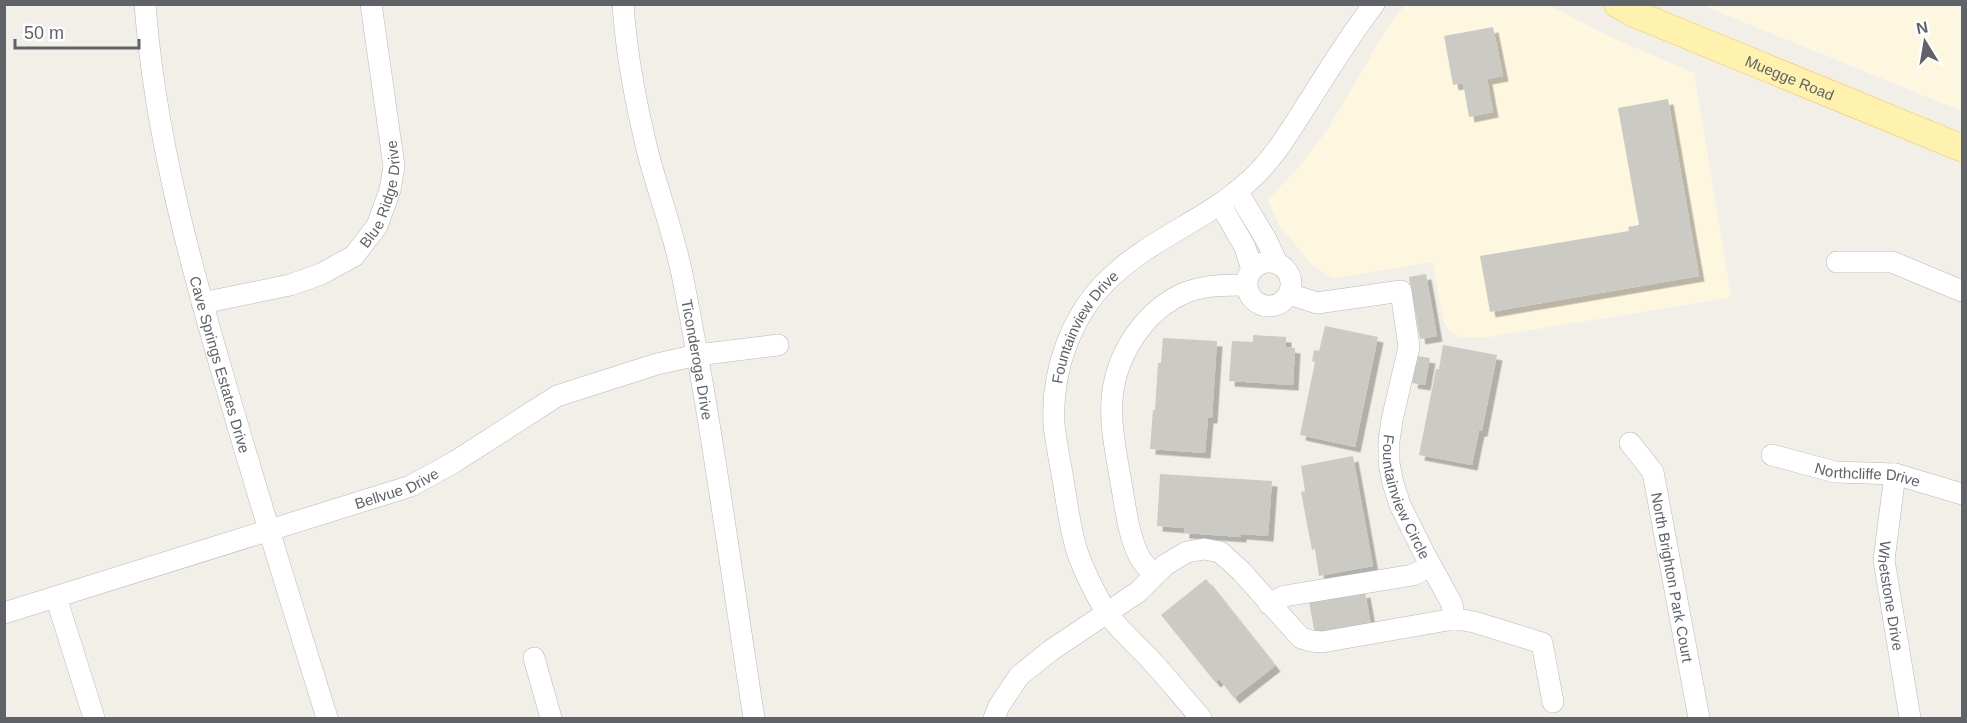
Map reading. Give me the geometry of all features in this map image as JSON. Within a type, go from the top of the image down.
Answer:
[{"type":"main road","name":"Muegge Road","points":[[1617,4],[1633,13],[1757,65],[1962,148]]},
{"type":"street","name":"Cave Springs Estates Drive","points":[[145,4],[147,35],[168,158],[186,244],[269,530],[327,718]]},
{"type":"street","name":"Blue Ridge Drive","points":[[202,303],[290,285],[321,274],[354,256],[377,226],[390,190],[394,166],[371,4]]},
{"type":"street","name":"Ticonderoga Drive","points":[[623,4],[637,102],[649,157],[671,227],[683,276],[754,718]]},
{"type":"street","name":"Fountainview Drive","points":[[1201,718],[1107,613],[1079,557],[1073,535],[1054,424],[1054,397],[1064,353],[1073,328],[1082,312],[1111,277],[1134,258],[1220,204],[1270,160],[1336,56],[1374,4]]},
{"type":"street","points":[[1237,191],[1267,241],[1276,263]]},
{"type":"street","points":[[1154,575],[1142,561],[1137,550],[1120,478],[1111,415],[1118,367],[1139,329],[1153,315],[1187,292],[1249,277],[1266,262],[1281,266],[1289,274],[1291,284],[1289,294],[1277,305],[1261,305],[1252,299],[1249,277],[1245,247],[1220,204]]},
{"type":"street","points":[[1837,262],[1892,262],[1962,291]]},
{"type":"street","name":"Fountainview Circle","points":[[1289,294],[1317,303],[1401,291],[1409,346],[1392,420],[1389,464],[1400,505],[1452,604],[1454,620]]},
{"type":"street","name":"Bellvue Drive","points":[[4,613],[411,486],[456,461],[557,396],[657,364],[697,355],[778,345]]},
{"type":"street","name":"North Brighton Park Court","points":[[1630,443],[1653,472],[1699,718]]},
{"type":"street","name":"Northcliffe Drive","points":[[1772,455],[1835,472],[1895,474],[1962,494]]},
{"type":"street","name":"Whetstone Drive","points":[[1895,474],[1884,560],[1911,718]]},
{"type":"street","points":[[994,718],[1019,675],[1050,651],[1138,592],[1175,558],[1187,552],[1204,549],[1214,550],[1227,557],[1301,638],[1311,641],[1322,642],[1454,620],[1474,622],[1542,643],[1553,702]]},
{"type":"street","name":"Fountainview Circle","points":[[1269,604],[1285,596],[1413,575],[1431,566]]},
{"type":"street","points":[[56,597],[94,718]]},
{"type":"street","points":[[534,658],[551,718]]},
{"type":"shaded area","points":[[1405,5],[1549,5],[1606,35],[1694,73],[1731,297],[1483,338],[1460,337],[1450,332],[1443,321],[1433,262],[1335,278],[1326,275],[1312,265],[1279,225],[1268,200],[1300,166],[1328,129],[1384,33]]},
{"type":"shaded area","points":[[1702,5],[1962,5],[1962,111],[1944,104]]},
{"type":"building","points":[[1493,27],[1503,76],[1487,79],[1493,112],[1469,117],[1463,83],[1453,85],[1444,36]]},
{"type":"building","points":[[1668,99],[1699,276],[1490,312],[1480,256],[1629,231],[1628,227],[1639,225],[1618,108]]},
{"type":"building","points":[[1426,274],[1437,336],[1420,339],[1409,277]]},
{"type":"building","points":[[1325,326],[1378,337],[1355,447],[1300,435],[1315,362],[1312,361],[1314,350],[1319,351]]},
{"type":"building","points":[[1253,335],[1286,337],[1286,347],[1295,348],[1293,385],[1229,381],[1232,341],[1253,342]]},
{"type":"building","points":[[1163,338],[1217,341],[1212,418],[1208,418],[1205,453],[1150,449],[1158,363],[1161,363]]},
{"type":"building","points":[[1443,345],[1497,355],[1482,431],[1479,431],[1472,465],[1419,455]]},
{"type":"building","points":[[1417,356],[1430,358],[1425,385],[1412,383]]},
{"type":"building","points":[[1353,456],[1373,566],[1319,576],[1301,492],[1305,491],[1301,466]]},
{"type":"building","points":[[1160,474],[1272,481],[1268,536],[1241,534],[1241,537],[1184,533],[1184,528],[1157,526]]},
{"type":"building","points":[[1206,579],[1275,666],[1234,698],[1219,679],[1215,682],[1161,615]]},
{"type":"building","points":[[1365,592],[1371,625],[1315,635],[1309,602]]}]
